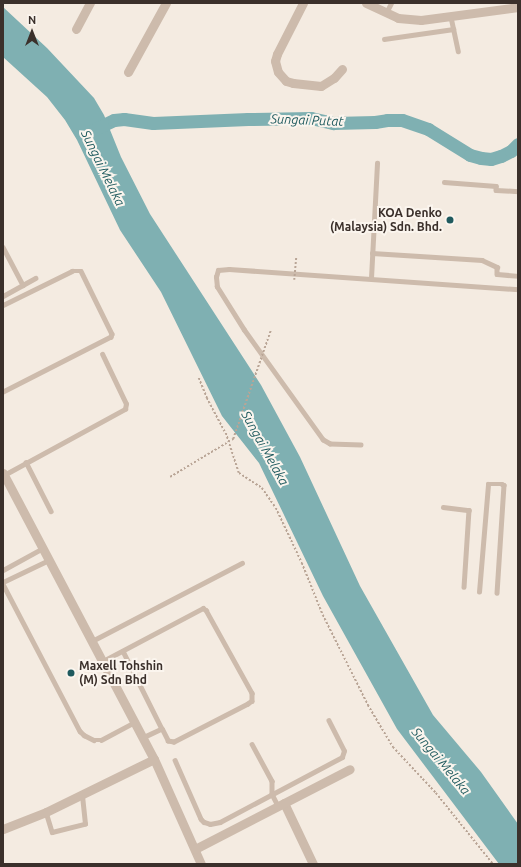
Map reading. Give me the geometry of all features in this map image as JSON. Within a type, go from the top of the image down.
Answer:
[{"type":"street","points":[[76,29],[90,3]]},
{"type":"street","points":[[128,72],[166,3]]},
{"type":"street","points":[[303,3],[284,37],[275,61],[276,67],[286,80],[300,85],[321,86],[329,83],[342,69]]},
{"type":"street","points":[[366,3],[398,18],[409,20],[434,20],[518,7]]},
{"type":"street","points":[[4,474],[154,758],[201,864]]},
{"type":"street","points":[[3,829],[46,812],[154,758]]},
{"type":"street","points":[[195,849],[350,769]]},
{"type":"street","points":[[281,805],[312,864]]},
{"type":"lane","points":[[386,13],[391,3]]},
{"type":"lane","points":[[451,17],[458,51]]},
{"type":"lane","points":[[384,39],[453,29]]},
{"type":"lane","points":[[371,278],[377,163]]},
{"type":"lane","points":[[444,182],[496,186],[496,190],[518,191]]},
{"type":"lane","points":[[3,247],[23,285]]},
{"type":"lane","points":[[372,253],[482,260],[497,267],[497,274],[518,276]]},
{"type":"lane","points":[[362,446],[330,444],[323,440],[244,330],[217,286],[216,277],[218,270],[228,268],[518,289]]},
{"type":"lane","points":[[3,305],[72,271],[81,271],[112,334],[110,337],[3,392]]},
{"type":"lane","points":[[3,296],[35,278]]},
{"type":"lane","points":[[4,474],[125,409],[126,404],[102,354]]},
{"type":"lane","points":[[26,462],[51,512]]},
{"type":"lane","points":[[479,592],[488,484],[502,484],[504,485],[497,593]]},
{"type":"lane","points":[[443,507],[469,510],[464,587]]},
{"type":"lane","points":[[3,570],[43,548]]},
{"type":"lane","points":[[49,560],[3,583],[80,731],[84,735],[94,740],[101,740],[135,722]]},
{"type":"lane","points":[[92,641],[242,563]]},
{"type":"lane","points":[[103,661],[203,608],[206,610],[253,697],[248,704],[174,742],[168,741],[123,651]]},
{"type":"lane","points":[[176,760],[198,813],[204,822],[210,824],[220,822],[342,757],[344,751],[328,721]]},
{"type":"lane","points":[[143,738],[162,729]]},
{"type":"lane","points":[[252,744],[272,781],[272,794],[281,805]]},
{"type":"lane","points":[[46,812],[52,832],[85,824],[82,794]]},
{"type":"path","points":[[294,280],[296,258]]},
{"type":"path","points":[[170,477],[233,439],[271,330]]},
{"type":"path","points":[[198,378],[206,398],[226,433],[239,473],[262,488],[276,508],[302,563],[323,615],[368,705],[382,729],[393,747],[436,793],[493,864]]},
{"type":"water","name":"Sungai Melaka","points":[[3,7],[47,48],[94,98],[104,115],[121,157],[150,214],[261,385],[300,457],[360,586],[433,715],[481,772],[518,824],[518,864],[499,864],[397,729],[323,596],[259,463],[222,416],[161,292],[120,230],[77,140],[65,120],[47,97],[3,57]]},
{"type":"waterway","name":"Sungai Putat","points":[[91,131],[114,120],[124,119],[153,123],[311,118],[333,123],[402,120],[428,129],[470,155],[481,158],[491,159],[501,156],[511,151],[518,144]]},
{"type":"place","name":"KOA Denko (Malaysia) Sdn. Bhd.","points":[[450,220]]},
{"type":"place","name":"Maxell Tohshin (M) Sdn Bhd","points":[[71,673]]}]
